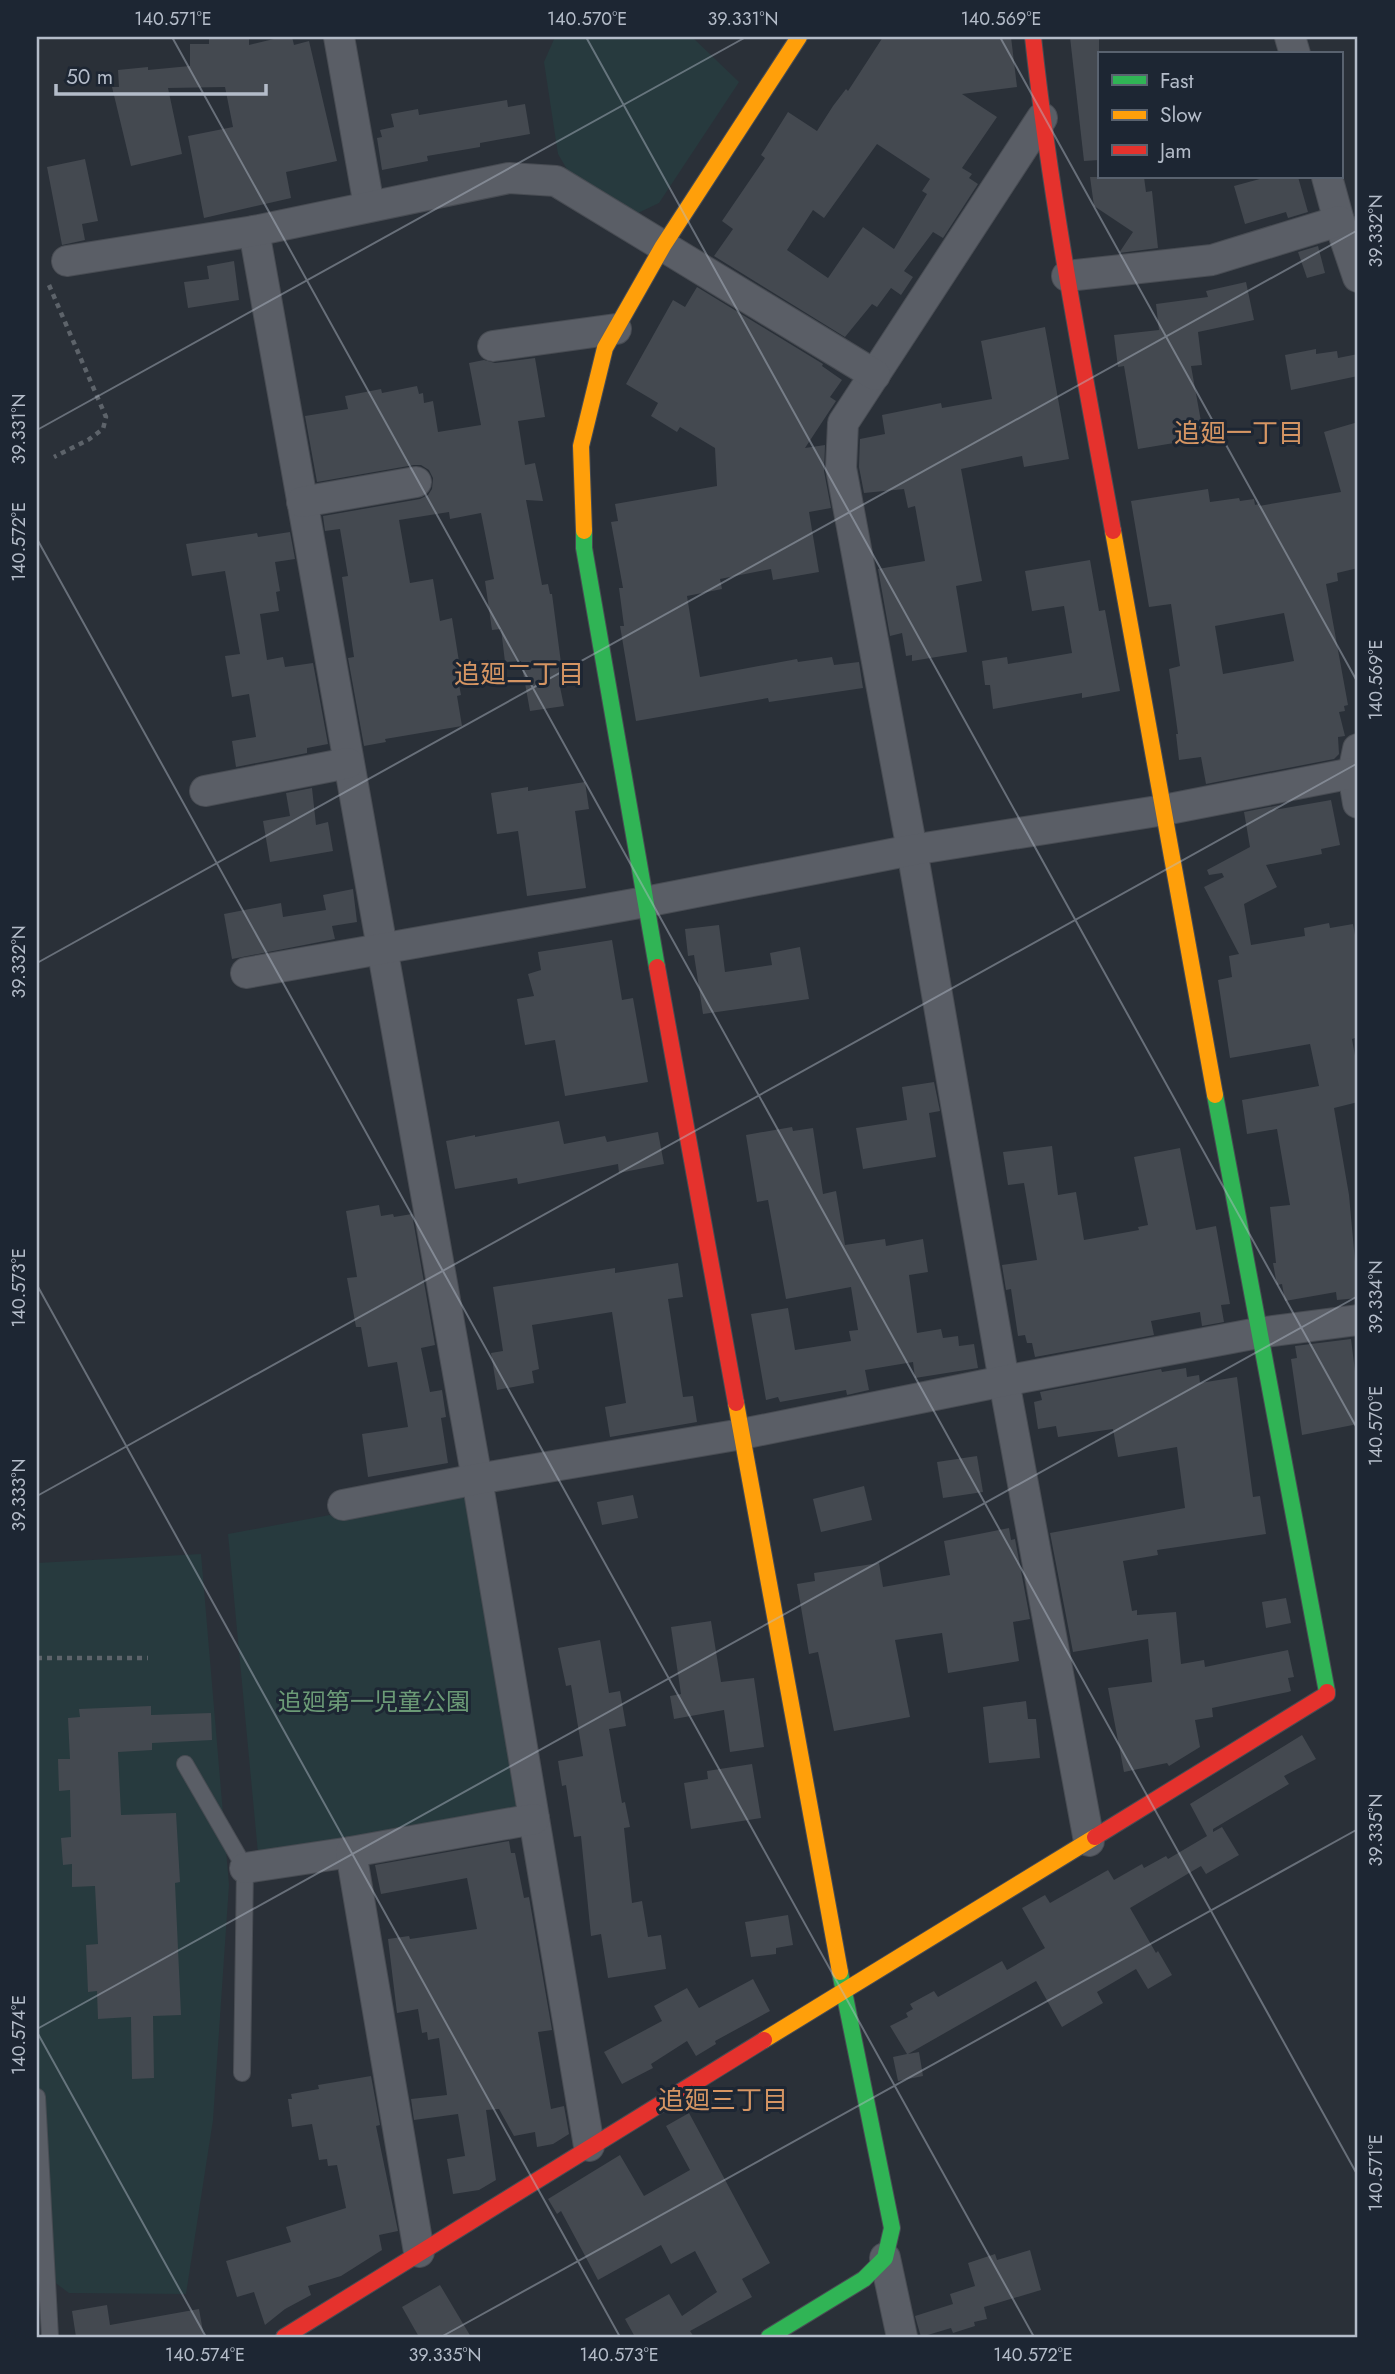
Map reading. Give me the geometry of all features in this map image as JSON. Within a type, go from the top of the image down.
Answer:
[{"type":"street","points":[[339,37],[369,206]]},
{"type":"street","points":[[799,37],[663,246],[606,348],[581,446],[584,548],[645,902],[844,1993],[892,2228],[885,2258],[902,2337]]},
{"type":"street","points":[[284,2337],[589,2146],[844,1993],[1327,1694],[1258,1333],[1067,276],[1042,118],[1033,37]]},
{"type":"street","points":[[1042,118],[843,423],[841,468],[912,850],[1003,1381],[1089,1841]]},
{"type":"street","points":[[67,261],[254,230],[509,178],[556,181],[875,375]]},
{"type":"street","points":[[1327,178],[1358,277]]},
{"type":"street","points":[[1067,276],[1212,260],[1339,221]]},
{"type":"street","points":[[254,230],[477,1479],[589,2146]]},
{"type":"street","points":[[493,346],[616,329]]},
{"type":"street","points":[[302,502],[416,482]]},
{"type":"street","points":[[205,791],[348,763]]},
{"type":"street","points":[[246,973],[645,902],[912,850],[1164,810],[1356,766],[1358,803]]},
{"type":"street","points":[[343,1505],[477,1479],[742,1434],[1258,1333],[1358,1320]]},
{"type":"street","points":[[245,1868],[351,1853],[534,1819]]},
{"type":"street","points":[[351,1853],[419,2252]]},
{"type":"street","points":[[769,2337],[864,2279],[885,2258]]},
{"type":"lane","points":[[185,1764],[245,1868],[242,2073]]},
{"type":"lane","points":[[37,2098],[50,2337]]},
{"type":"path","points":[[54,457],[88,440],[103,429],[106,417],[45,274],[67,261]]},
{"type":"path","points":[[37,1658],[148,1658]]},
{"type":"green space","points":[[555,37],[692,37],[739,82],[659,203],[636,214],[571,176],[558,154],[544,62]]},
{"type":"green space","name":"追廻第一児童公園","points":[[469,1489],[522,1810],[258,1853],[228,1534]]},
{"type":"green space","points":[[201,1554],[229,1885],[213,2120],[186,2294],[69,2293],[37,2269],[37,1563]]},
{"type":"building","points":[[209,37],[249,37],[249,45],[282,37],[292,37],[294,45],[309,41],[337,161],[286,172],[291,198],[204,218],[188,136],[233,127],[225,87],[168,88],[182,154],[131,166],[112,87],[119,87],[118,70],[190,66],[190,44],[209,44]]},
{"type":"building","points":[[883,37],[1011,37],[1017,87],[962,94],[997,117],[962,168],[972,174],[969,178],[978,184],[943,238],[933,232],[904,271],[913,277],[901,295],[891,288],[877,307],[872,304],[845,337],[714,256],[733,229],[722,221],[765,158],[761,155],[788,112],[817,131],[846,89],[848,91]],"holes":[[[877,144],[930,179],[922,191],[927,194],[894,249],[863,227],[828,278],[787,250],[813,210],[824,218]]]},
{"type":"building","points":[[1070,37],[1099,37],[1098,160],[1084,161]]},
{"type":"building","points":[[507,100],[508,107],[525,104],[530,134],[480,143],[480,147],[427,156],[428,161],[382,170],[377,138],[382,137],[380,130],[394,127],[391,114],[418,109],[419,115]]},
{"type":"building","points":[[85,159],[98,221],[82,224],[85,240],[62,245],[47,167]]},
{"type":"building","points":[[1090,177],[1144,178],[1146,192],[1152,191],[1158,248],[1119,253],[1133,232],[1094,206]]},
{"type":"building","points":[[1263,178],[1298,178],[1308,212],[1288,218],[1286,212],[1245,224],[1234,186]]},
{"type":"building","points":[[1318,246],[1325,273],[1307,278],[1298,252]]},
{"type":"building","points":[[234,261],[239,300],[188,308],[184,282],[209,279],[207,266]]},
{"type":"building","points":[[1246,282],[1254,320],[1198,332],[1202,365],[1191,366],[1204,438],[1138,449],[1124,366],[1118,367],[1114,335],[1159,330],[1156,304],[1208,297],[1206,291]]},
{"type":"building","points":[[697,287],[823,364],[822,366],[842,380],[830,397],[836,401],[805,448],[825,445],[824,471],[831,508],[809,512],[819,572],[773,580],[771,569],[720,579],[722,589],[687,596],[700,677],[797,659],[798,662],[832,657],[834,665],[859,662],[863,688],[769,702],[768,698],[636,721],[620,626],[624,626],[619,588],[623,588],[611,522],[618,521],[615,504],[717,486],[715,448],[680,427],[677,432],[651,416],[658,403],[626,384],[673,300],[685,307]]},
{"type":"building","points":[[1045,327],[1069,459],[1024,467],[1022,456],[961,469],[982,581],[956,586],[967,652],[912,661],[912,655],[906,656],[902,633],[890,636],[878,569],[925,561],[915,506],[908,508],[904,489],[864,493],[859,467],[860,439],[885,434],[882,415],[941,403],[942,408],[992,399],[981,341]]},
{"type":"building","points":[[1316,349],[1316,354],[1337,351],[1338,358],[1358,354],[1358,376],[1291,390],[1285,355]]},
{"type":"building","points":[[535,358],[545,417],[518,421],[525,465],[535,463],[543,501],[526,500],[542,585],[548,584],[552,594],[564,686],[560,687],[564,706],[530,711],[521,661],[505,662],[501,629],[492,630],[485,581],[494,579],[481,513],[450,519],[449,512],[399,520],[410,583],[433,579],[440,621],[452,618],[461,674],[457,674],[461,695],[457,696],[462,726],[385,739],[386,742],[364,746],[348,658],[354,657],[342,577],[348,576],[340,529],[325,531],[323,516],[420,499],[432,489],[433,478],[429,470],[421,465],[414,465],[317,482],[305,416],[348,409],[345,396],[381,389],[382,393],[417,386],[419,394],[423,393],[424,403],[433,401],[438,432],[481,425],[469,363]]},
{"type":"building","points":[[1358,422],[1358,568],[1337,573],[1338,581],[1326,584],[1348,705],[1344,706],[1345,711],[1339,712],[1345,736],[1338,737],[1339,754],[1334,759],[1206,784],[1201,757],[1179,760],[1169,669],[1180,666],[1171,604],[1149,607],[1131,501],[1208,489],[1210,502],[1254,499],[1255,505],[1259,506],[1341,492],[1324,432]],"holes":[[[1284,613],[1294,661],[1223,674],[1215,626]]]},
{"type":"building","points":[[290,532],[295,559],[275,562],[280,591],[276,592],[279,611],[260,614],[267,660],[283,657],[285,667],[313,663],[328,744],[307,748],[307,753],[236,767],[232,741],[256,737],[249,694],[232,697],[225,656],[240,654],[225,571],[192,576],[186,544],[257,533],[258,537]]},
{"type":"building","points":[[1090,560],[1099,611],[1105,610],[1120,691],[1082,698],[1082,693],[993,709],[990,685],[985,685],[982,661],[1007,657],[1008,664],[1072,653],[1064,606],[1032,611],[1025,571]]},
{"type":"building","points":[[585,782],[589,809],[575,811],[586,888],[527,896],[518,831],[497,834],[491,793],[528,787],[528,791]]},
{"type":"building","points":[[312,788],[316,825],[328,822],[333,851],[270,862],[263,821],[290,816],[286,793]]},
{"type":"building","points":[[1331,800],[1340,845],[1321,849],[1322,854],[1266,865],[1277,887],[1244,904],[1251,945],[1305,936],[1304,928],[1329,923],[1330,928],[1353,924],[1355,935],[1358,934],[1358,1037],[1352,1039],[1358,1072],[1358,1102],[1334,1108],[1349,1195],[1355,1261],[1358,1260],[1358,1298],[1337,1300],[1336,1292],[1285,1301],[1282,1284],[1277,1285],[1273,1263],[1276,1263],[1270,1207],[1290,1205],[1277,1129],[1247,1134],[1242,1100],[1319,1086],[1310,1044],[1230,1058],[1218,980],[1232,977],[1229,956],[1239,954],[1204,887],[1224,877],[1222,873],[1209,875],[1207,870],[1250,847],[1244,812],[1280,805],[1274,810]]},
{"type":"building","points":[[353,889],[357,922],[332,926],[335,939],[232,959],[224,914],[281,903],[283,917],[326,910],[323,895]]},
{"type":"building","points":[[719,925],[725,972],[772,965],[770,953],[800,947],[809,999],[703,1014],[694,955],[688,956],[685,929]]},
{"type":"building","points":[[612,940],[622,1000],[633,998],[648,1082],[565,1096],[555,1040],[525,1045],[517,999],[534,996],[528,974],[541,970],[538,952]]},
{"type":"building","points":[[934,1082],[940,1111],[929,1113],[936,1157],[863,1169],[856,1128],[907,1120],[902,1087]]},
{"type":"building","points":[[559,1121],[564,1144],[605,1136],[607,1142],[658,1132],[664,1164],[619,1173],[618,1164],[518,1184],[517,1178],[455,1189],[446,1141]]},
{"type":"building","points":[[792,1127],[793,1131],[813,1128],[823,1194],[836,1191],[845,1245],[885,1239],[886,1246],[923,1239],[928,1272],[909,1275],[917,1333],[941,1329],[943,1338],[958,1336],[959,1346],[974,1344],[978,1368],[915,1378],[913,1362],[865,1370],[869,1390],[847,1395],[846,1390],[780,1402],[778,1397],[766,1400],[751,1314],[788,1308],[795,1350],[851,1341],[849,1331],[858,1330],[851,1287],[786,1299],[768,1200],[757,1202],[746,1135]]},
{"type":"building","points":[[1052,1146],[1058,1195],[1076,1192],[1084,1240],[1139,1230],[1138,1227],[1148,1225],[1134,1157],[1180,1148],[1196,1230],[1216,1226],[1230,1304],[1221,1305],[1224,1322],[1202,1326],[1200,1312],[1151,1321],[1154,1335],[1035,1357],[1032,1343],[1027,1343],[1025,1335],[1018,1336],[1011,1289],[1006,1290],[1002,1265],[1037,1260],[1024,1183],[1008,1185],[1003,1152]]},
{"type":"building","points":[[379,1205],[381,1216],[412,1214],[435,1345],[421,1348],[430,1392],[442,1390],[446,1417],[441,1418],[448,1463],[368,1477],[362,1434],[408,1427],[397,1362],[368,1367],[361,1327],[356,1327],[347,1278],[357,1277],[346,1211]]},
{"type":"building","points":[[678,1263],[683,1297],[668,1299],[683,1397],[693,1396],[697,1422],[610,1437],[605,1407],[626,1403],[612,1312],[532,1325],[539,1369],[532,1371],[534,1383],[497,1390],[491,1353],[503,1351],[493,1287],[615,1268],[615,1273]]},
{"type":"building","points":[[1351,1339],[1358,1395],[1358,1424],[1302,1435],[1291,1359],[1297,1358],[1295,1346]]},
{"type":"building","points":[[1186,1368],[1187,1377],[1199,1375],[1200,1383],[1237,1377],[1253,1497],[1260,1496],[1266,1534],[1157,1550],[1158,1555],[1123,1561],[1132,1611],[1137,1610],[1137,1615],[1176,1612],[1181,1664],[1204,1660],[1205,1667],[1288,1650],[1294,1677],[1288,1678],[1291,1691],[1212,1708],[1213,1717],[1195,1720],[1200,1747],[1169,1766],[1167,1763],[1124,1772],[1108,1688],[1152,1682],[1148,1639],[1073,1652],[1050,1533],[1185,1508],[1177,1447],[1118,1457],[1113,1429],[1058,1437],[1056,1426],[1038,1429],[1034,1402],[1042,1400],[1040,1392],[1161,1369],[1162,1372]]},
{"type":"building","points":[[977,1456],[983,1492],[943,1498],[937,1462]]},
{"type":"building","points":[[864,1486],[872,1520],[821,1532],[813,1499]]},
{"type":"building","points":[[633,1495],[638,1518],[602,1525],[597,1502]]},
{"type":"building","points":[[1009,1528],[1011,1540],[1015,1539],[1030,1619],[1013,1622],[1019,1661],[948,1673],[942,1633],[895,1640],[910,1717],[834,1731],[818,1652],[809,1654],[797,1584],[815,1581],[814,1573],[879,1563],[883,1587],[950,1575],[944,1541]]},
{"type":"building","points":[[1286,1598],[1291,1623],[1266,1628],[1262,1602]]},
{"type":"building","points":[[711,1621],[721,1682],[754,1678],[764,1747],[730,1752],[724,1710],[674,1719],[670,1696],[681,1694],[671,1627]]},
{"type":"building","points":[[600,1640],[609,1693],[620,1691],[626,1726],[609,1729],[622,1803],[625,1802],[630,1827],[624,1828],[632,1903],[642,1901],[648,1937],[661,1935],[666,1969],[608,1978],[601,1934],[591,1936],[581,1836],[574,1837],[566,1785],[562,1786],[558,1761],[583,1756],[571,1685],[566,1686],[558,1648]]},
{"type":"building","points":[[1026,1701],[1028,1719],[1036,1719],[1040,1758],[989,1763],[983,1707]]},
{"type":"building","points":[[151,1706],[151,1715],[211,1713],[212,1740],[152,1743],[152,1750],[118,1752],[121,1815],[176,1813],[180,1882],[175,1883],[181,2015],[153,2016],[154,2078],[132,2079],[131,2017],[98,2019],[97,1991],[88,1992],[86,1945],[98,1944],[95,1886],[72,1887],[72,1864],[63,1865],[61,1838],[71,1837],[70,1790],[59,1791],[58,1759],[70,1759],[68,1718],[80,1717],[79,1709]]},
{"type":"building","points":[[1302,1735],[1316,1759],[1284,1776],[1289,1784],[1213,1829],[1213,1832],[1222,1827],[1239,1855],[1206,1874],[1201,1866],[1130,1908],[1172,1975],[1148,1989],[1136,1969],[1097,1992],[1103,2003],[1062,2027],[1036,1981],[908,2054],[919,2052],[923,2076],[898,2081],[893,2057],[907,2054],[890,2026],[908,2017],[906,2013],[913,2009],[910,2004],[934,1991],[938,1997],[1002,1961],[1007,1970],[1045,1948],[1022,1908],[1045,1895],[1050,1903],[1108,1870],[1114,1880],[1142,1864],[1144,1868],[1166,1856],[1168,1859],[1207,1836],[1190,1804]]},
{"type":"building","points":[[752,1764],[761,1818],[691,1829],[684,1783],[708,1779],[707,1771]]},
{"type":"building","points":[[509,1841],[511,1853],[515,1853],[524,1898],[529,1897],[552,2030],[538,2032],[551,2109],[564,2106],[569,2134],[553,2144],[537,2147],[535,2132],[514,2136],[499,2109],[486,2110],[496,2180],[479,2190],[453,2194],[447,2159],[465,2156],[458,2114],[414,2120],[411,2099],[447,2095],[439,2038],[428,2040],[427,2032],[422,2033],[418,2009],[397,2013],[388,1939],[409,1936],[410,1939],[477,1929],[467,1878],[381,1894],[375,1865]]},
{"type":"building","points":[[788,1915],[793,1945],[776,1948],[776,1954],[751,1957],[745,1922]]},
{"type":"building","points":[[753,1979],[770,2011],[715,2041],[716,2044],[696,2056],[687,2041],[651,2064],[653,2068],[622,2084],[604,2052],[662,2021],[654,2006],[687,1988],[699,2008]]},
{"type":"building","points":[[371,2076],[380,2125],[376,2126],[398,2231],[379,2235],[382,2250],[341,2276],[308,2286],[311,2295],[285,2309],[265,2325],[254,2292],[237,2297],[226,2261],[291,2242],[286,2227],[346,2208],[337,2165],[328,2166],[327,2159],[319,2160],[312,2124],[292,2127],[288,2099],[292,2099],[291,2094],[319,2089],[318,2085]]},
{"type":"building","points":[[689,2113],[770,2263],[742,2279],[752,2297],[690,2331],[694,2337],[635,2337],[625,2319],[669,2294],[682,2316],[717,2292],[695,2251],[671,2264],[661,2245],[598,2280],[561,2211],[557,2214],[548,2199],[620,2155],[644,2196],[690,2170],[666,2126]]},
{"type":"building","points":[[1030,2250],[1041,2290],[984,2307],[987,2319],[974,2322],[975,2326],[953,2333],[951,2328],[921,2337],[915,2316],[953,2304],[950,2294],[975,2286],[968,2263],[995,2254],[997,2260]]},
{"type":"building","points":[[440,2285],[471,2337],[419,2337],[402,2307]]},
{"type":"building","points":[[107,2305],[110,2325],[199,2309],[204,2337],[76,2337],[72,2311]]},
{"type":"traffic: fast","points":[[584,531],[584,548],[657,967]]},
{"type":"traffic: fast","points":[[1215,1095],[1327,1692]]},
{"type":"traffic: fast","points":[[769,2337],[864,2279],[885,2258],[892,2228],[840,1972]]},
{"type":"traffic: slow","points":[[584,531],[581,446],[605,348],[663,246],[799,37]]},
{"type":"traffic: slow","points":[[1113,531],[1215,1095]]},
{"type":"traffic: slow","points":[[736,1403],[840,1972]]},
{"type":"traffic: slow","points":[[764,2040],[1095,1837]]},
{"type":"traffic: jam","points":[[1033,37],[1058,223],[1113,531]]},
{"type":"traffic: jam","points":[[657,967],[736,1403]]},
{"type":"traffic: jam","points":[[1095,1837],[1327,1692]]},
{"type":"traffic: jam","points":[[284,2337],[764,2040]]},
{"type":"district","name":"追廻一丁目","points":[[1239,433]]},
{"type":"district","name":"追廻二丁目","points":[[519,674]]},
{"type":"district","name":"追廻三丁目","points":[[723,2100]]}]
